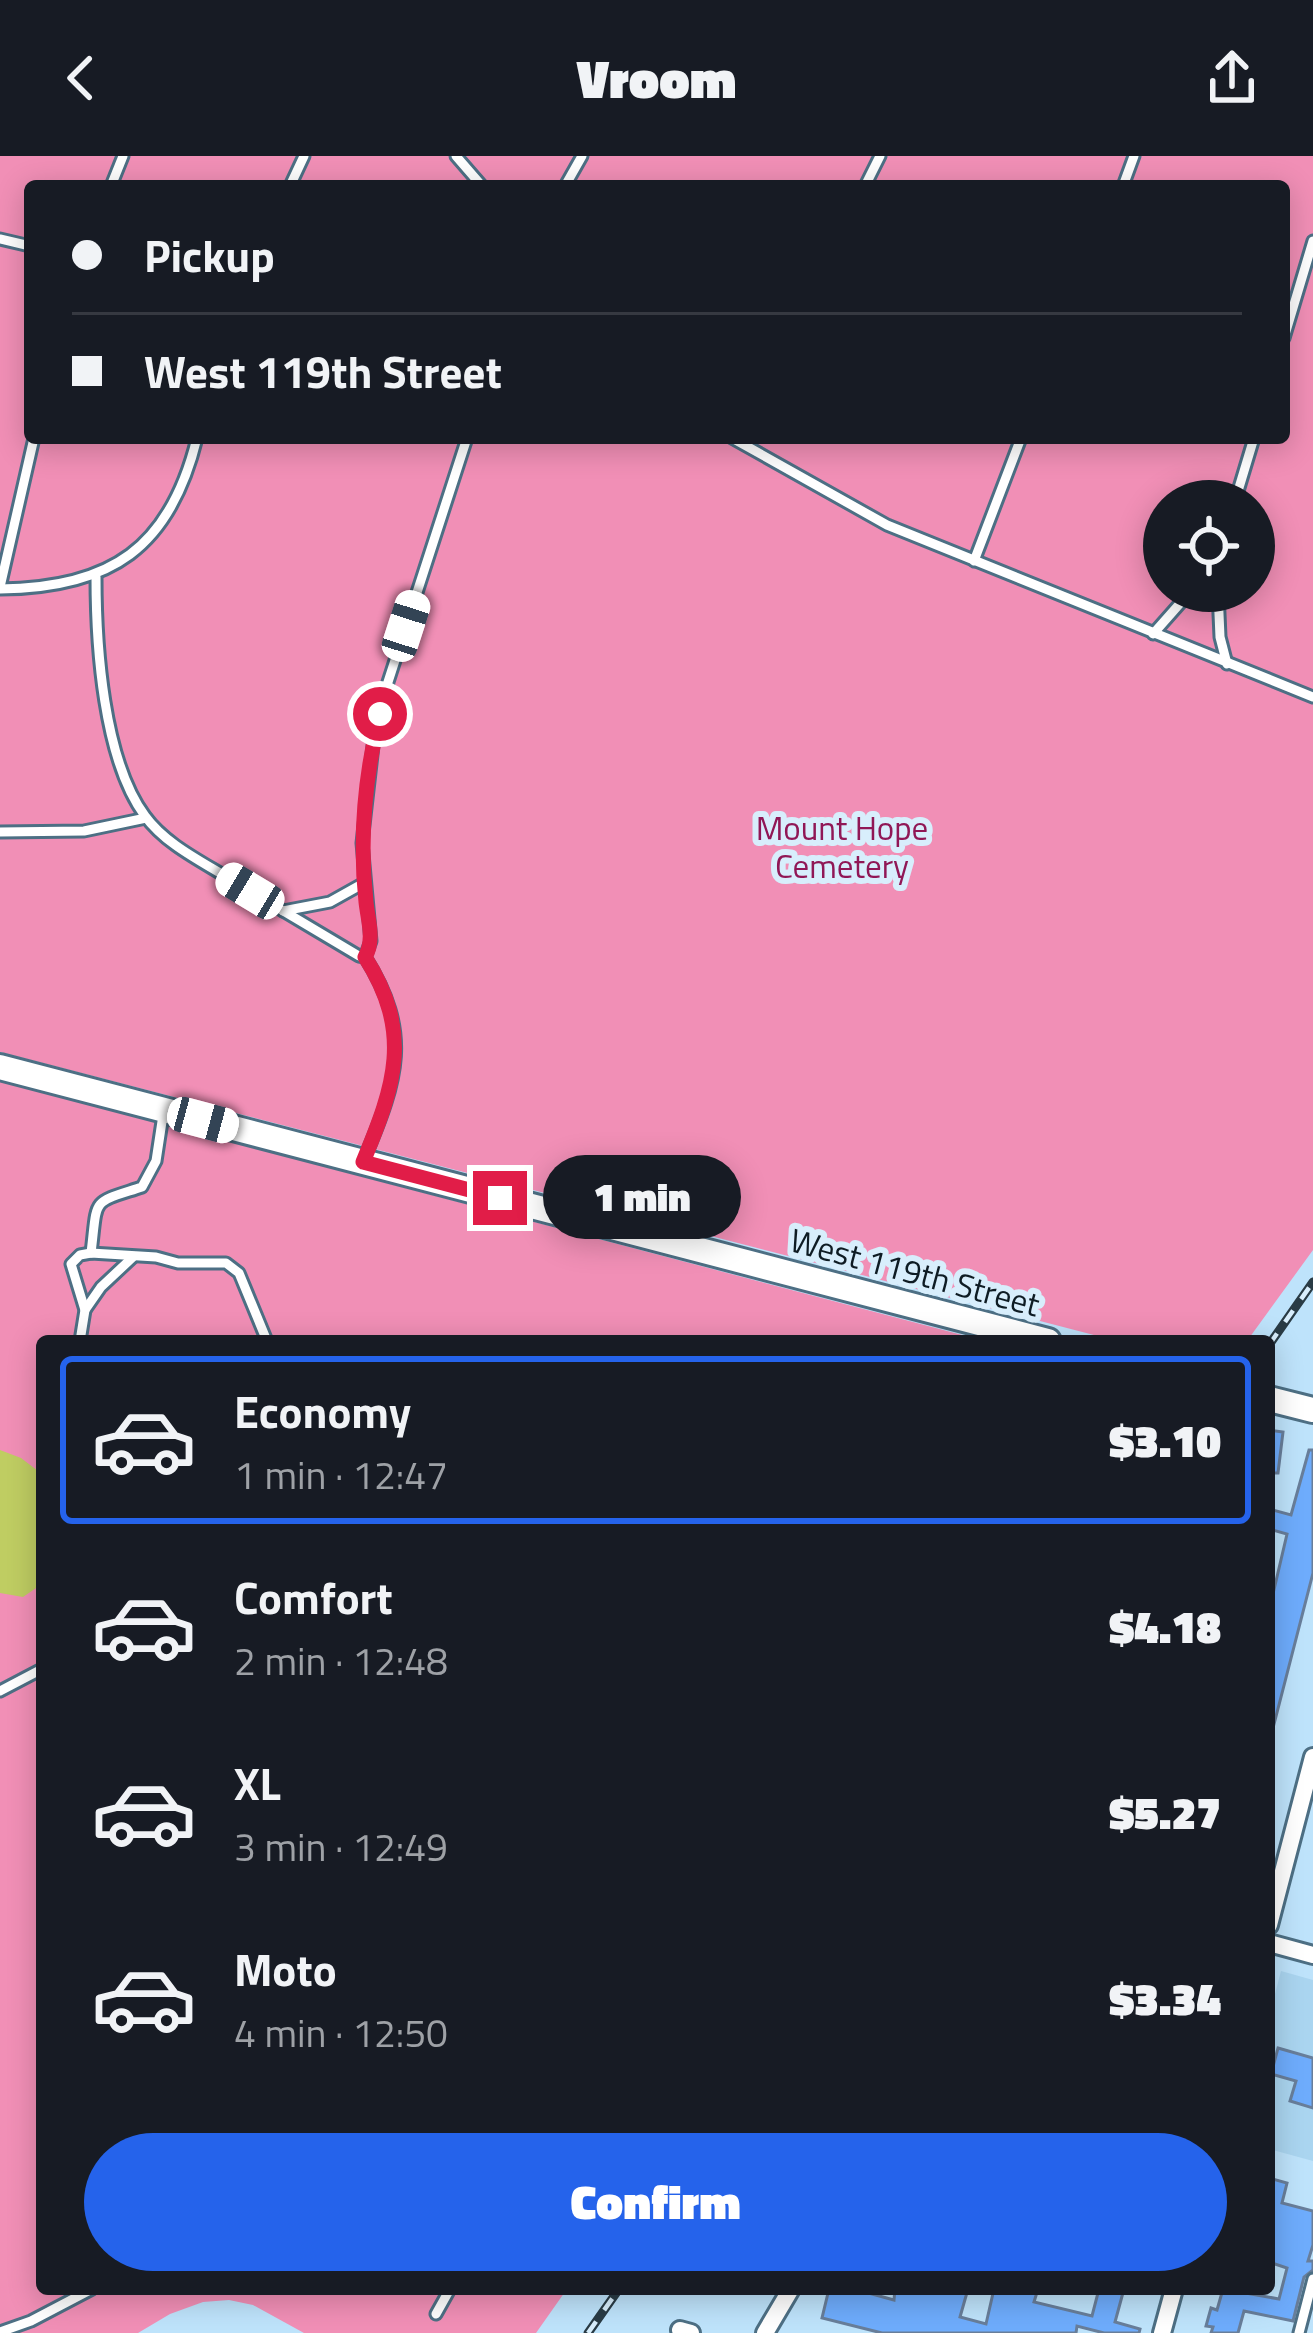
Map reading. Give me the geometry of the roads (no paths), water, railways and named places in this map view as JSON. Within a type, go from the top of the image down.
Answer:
[{"type":"street","name":"West 119th Street","points":[[0,1066],[1025,1335]]},
{"type":"street","points":[[1275,1401],[1313,1411]]},
{"type":"street","points":[[1275,1901],[1313,1757]]},
{"type":"street","points":[[1275,1945],[1313,1955]]},
{"type":"street","points":[[765,2333],[787,2295]]},
{"type":"street","points":[[1162,2333],[1172,2295]]},
{"type":"lane","points":[[456,156],[477,180]]},
{"type":"lane","points":[[1290,318],[1313,241]]},
{"type":"lane","points":[[33,444],[0,588],[43,588],[96,577],[145,540],[165,517],[184,486],[195,444]]},
{"type":"lane","points":[[365,957],[371,940],[364,883],[365,799],[373,746],[388,682],[464,444]]},
{"type":"lane","points":[[743,444],[867,515],[1313,697]]},
{"type":"lane","points":[[974,561],[1020,444]]},
{"type":"lane","points":[[1241,480],[1252,444]]},
{"type":"lane","points":[[96,577],[112,731],[122,770],[146,818],[185,852],[365,957],[379,979],[397,1034],[395,1076],[363,1162]]},
{"type":"lane","points":[[1153,634],[1172,612]]},
{"type":"lane","points":[[1219,612],[1227,664]]},
{"type":"lane","points":[[0,832],[84,831],[146,818]]},
{"type":"lane","points":[[283,911],[330,902],[364,883]]},
{"type":"lane","points":[[91,1253],[100,1202],[106,1196],[142,1187],[152,1173],[164,1109]]},
{"type":"lane","points":[[85,1310],[71,1264],[80,1255],[232,1266],[248,1291],[265,1335]]},
{"type":"lane","points":[[81,1335],[85,1310],[101,1287],[135,1256]]},
{"type":"lane","points":[[0,1691],[36,1672]]},
{"type":"lane","points":[[1299,2333],[1313,2279]]},
{"type":"lane","points":[[0,2332],[81,2295]]},
{"type":"lane","points":[[436,2314],[447,2295]]},
{"type":"railway","points":[[1275,1336],[1313,1282]]},
{"type":"railway","points":[[588,2333],[615,2295]]},
{"type":"park label","name":"Mount Hope Cemetery","points":[[842,847]]}]
